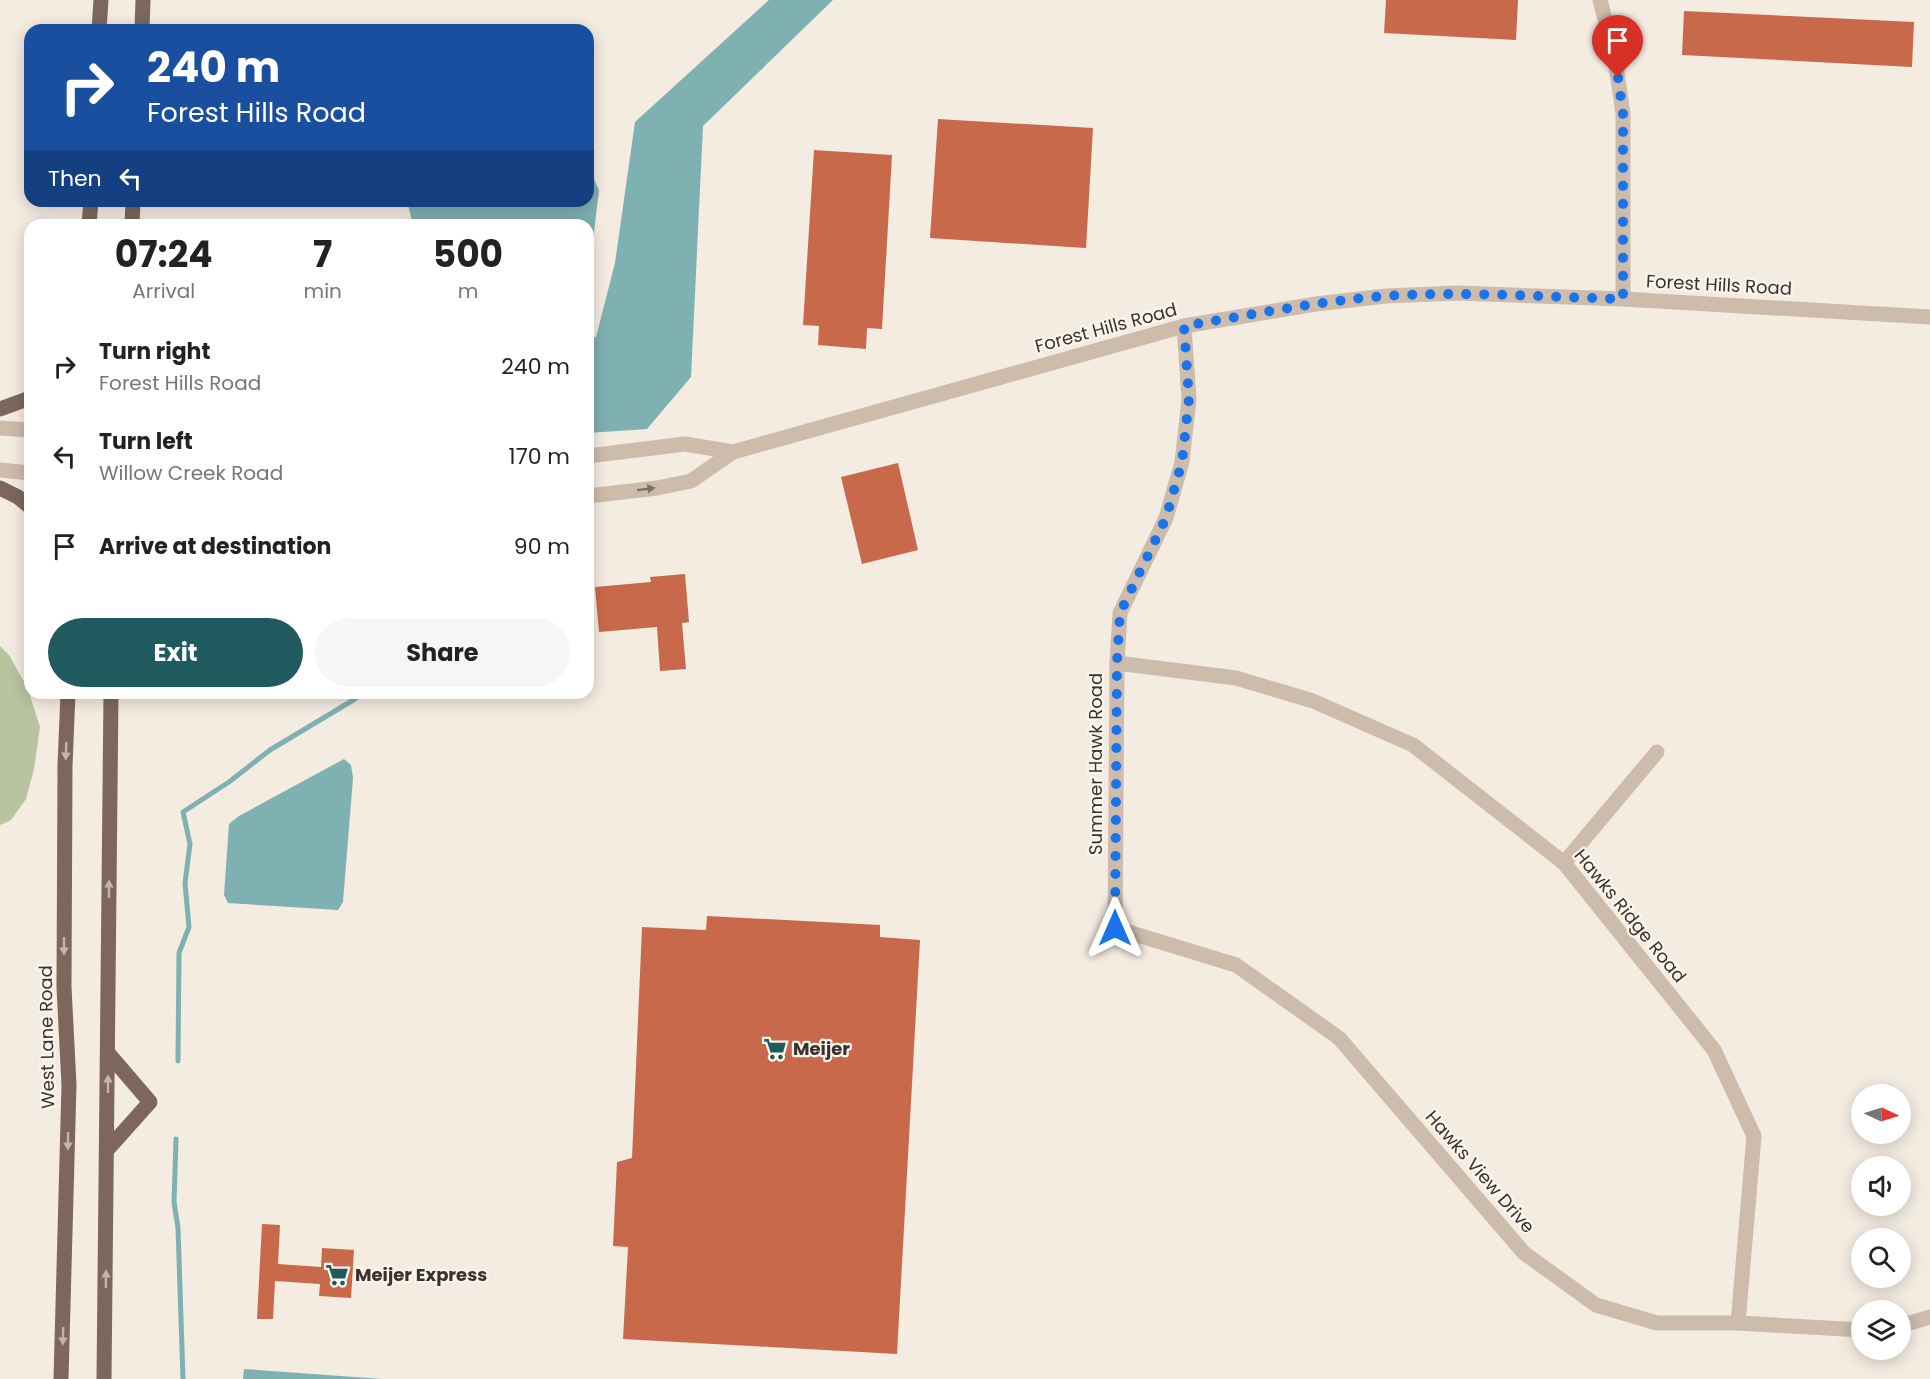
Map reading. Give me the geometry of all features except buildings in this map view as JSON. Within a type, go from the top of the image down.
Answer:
[{"type":"main road","points":[[99,24],[101,0]]},
{"type":"main road","points":[[142,24],[143,0]]},
{"type":"main road","points":[[0,410],[24,400]]},
{"type":"main road","points":[[0,488],[24,502]]},
{"type":"main road","name":"West Lane Road","points":[[61,1379],[69,1085],[64,987],[68,699]]},
{"type":"main road","points":[[104,1379],[111,699]]},
{"type":"main road","points":[[108,1053],[150,1102],[108,1149]]},
{"type":"street","points":[[1600,0],[1615,58],[1623,114],[1623,299]]},
{"type":"street","name":"Forest Hills Road","points":[[594,495],[657,488],[691,481],[733,452],[1184,326],[1316,304],[1386,296],[1458,293],[1623,299],[1930,317]]},
{"type":"street","name":"Summer Hawk Road","points":[[1115,928],[1117,663],[1120,613],[1166,518],[1182,462],[1189,399],[1184,326]]},
{"type":"street","points":[[0,428],[24,430]]},
{"type":"street","name":"Forest Hills Road","points":[[594,455],[685,444],[733,452]]},
{"type":"street","points":[[0,470],[24,472]]},
{"type":"street","name":"Hawks Ridge Road","points":[[1117,663],[1236,678],[1313,701],[1413,745],[1564,863],[1714,1050],[1755,1136],[1738,1323]]},
{"type":"street","points":[[1564,863],[1657,752]]},
{"type":"street","name":"Hawks View Drive","points":[[1115,928],[1236,965],[1339,1038],[1524,1253],[1596,1305],[1657,1323],[1738,1323],[1851,1328]]},
{"type":"street","points":[[1911,1323],[1930,1317]]},
{"type":"green space","points":[[0,646],[9,655],[24,682],[24,699],[31,699],[40,727],[34,769],[26,799],[11,820],[0,825]]},
{"type":"water","points":[[769,0],[833,0],[703,126],[691,377],[647,429],[594,433],[594,338],[615,263],[635,122]]},
{"type":"water","points":[[594,179],[599,190],[594,232],[594,219],[412,219],[408,207],[594,207]]},
{"type":"water","points":[[344,759],[351,765],[353,778],[343,902],[338,910],[228,903],[224,895],[229,824],[239,816]]},
{"type":"water","points":[[244,1369],[382,1379],[243,1379]]},
{"type":"waterway","points":[[178,1061],[179,953],[189,927],[185,883],[190,844],[183,812],[229,782],[270,750],[355,699]]},
{"type":"waterway","points":[[176,1139],[174,1202],[178,1228],[183,1379]]},
{"type":"place","name":"Meijer","points":[[775,1049]]},
{"type":"place","name":"Meijer Express","points":[[337,1275]]},
{"type":"route","points":[[1115,928],[1117,663],[1120,613],[1166,518],[1182,462],[1189,399],[1184,326],[1316,304],[1386,296],[1458,293],[1623,299],[1623,114],[1618,77]]}]
